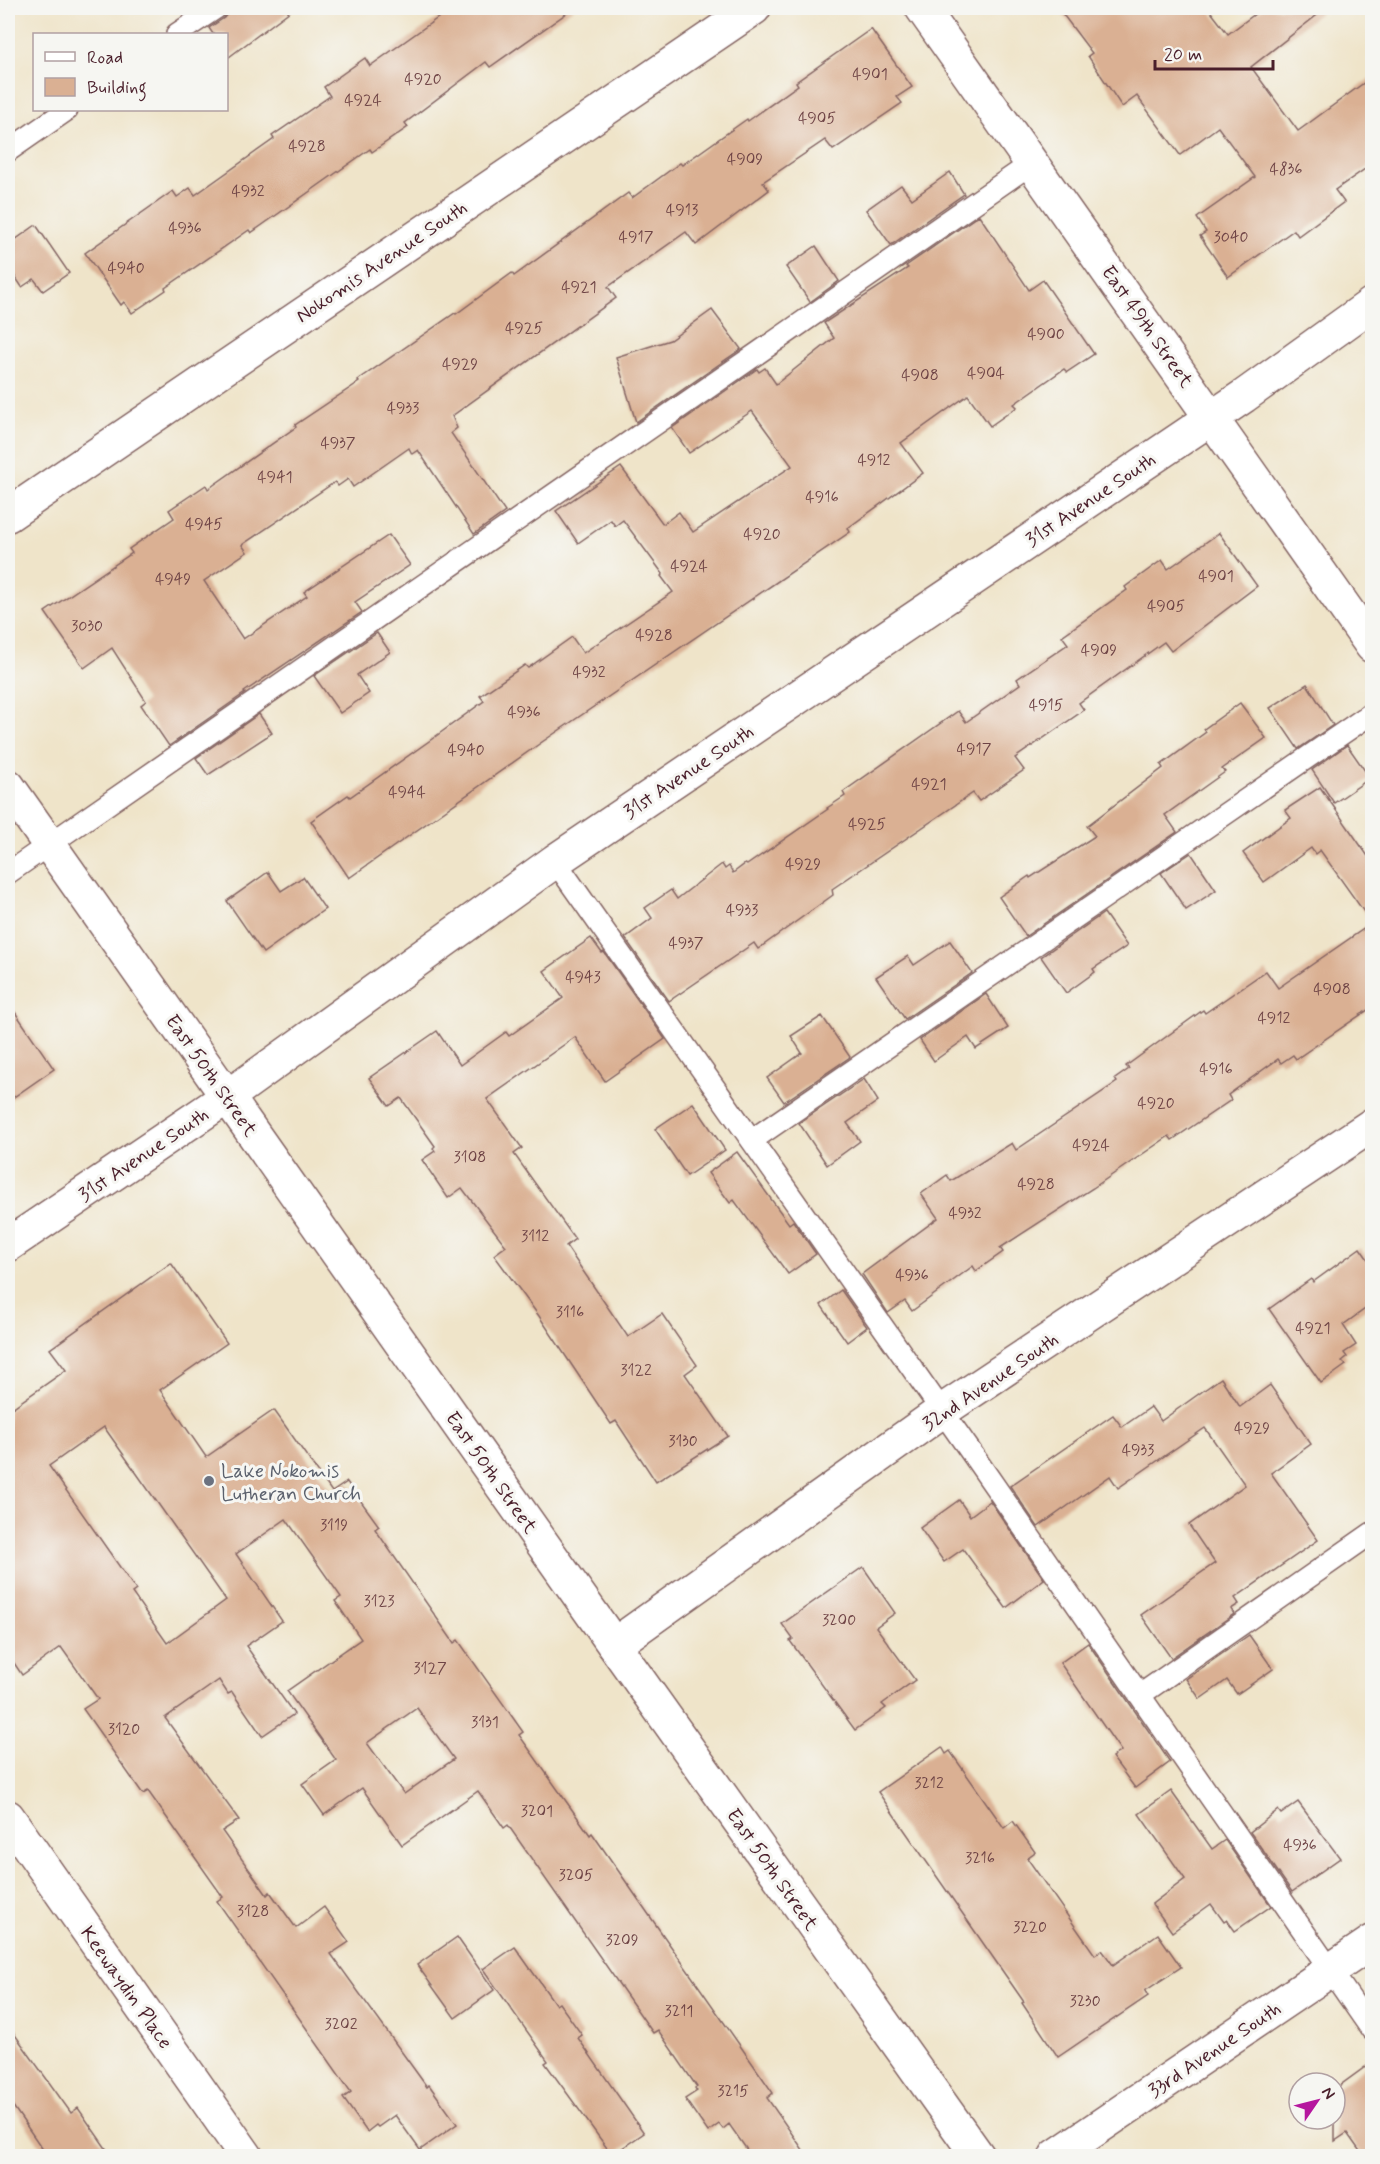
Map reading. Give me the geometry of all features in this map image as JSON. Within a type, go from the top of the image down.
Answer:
[{"type":"street","name":"Nokomis Avenue South","points":[[8,515],[754,8]]},
{"type":"street","name":"East 49th Street","points":[[922,8],[1212,416],[1372,646]]},
{"type":"street","name":"31st Avenue South","points":[[8,1245],[227,1097],[555,861],[1212,416],[1372,304]]},
{"type":"street","name":"East 50th Street","points":[[8,786],[978,2157]]},
{"type":"street","name":"32nd Avenue South","points":[[614,1645],[942,1412],[1372,1125]]},
{"type":"street","name":"Keewaydin Place","points":[[8,1817],[246,2157]]},
{"type":"street","name":"33rd Avenue South","points":[[1056,2157],[1372,1942]]},
{"type":"lane","points":[[178,33],[216,8]]},
{"type":"lane","points":[[8,151],[66,111]]},
{"type":"lane","points":[[8,873],[1032,163]]},
{"type":"lane","points":[[752,1140],[1372,713]]},
{"type":"lane","points":[[555,861],[1372,2030]]},
{"type":"lane","points":[[1140,1695],[1372,1533]]},
{"type":"building","points":[[232,8],[294,8],[229,57],[228,33],[212,33],[209,28],[224,18]]},
{"type":"building","points":[[452,8],[574,8],[490,67],[486,62],[405,123],[408,127],[372,152],[370,149],[251,233],[249,230],[132,313],[124,302],[121,305],[85,253],[173,191],[177,197],[190,188],[195,195],[274,139],[272,136],[330,96],[324,87],[365,58],[370,66]]},
{"type":"building","points":[[1058,8],[1208,8],[1228,34],[1263,8],[1326,8],[1251,67],[1298,131],[1372,77],[1372,164],[1335,190],[1344,202],[1298,236],[1294,230],[1228,277],[1200,236],[1206,232],[1197,218],[1255,177],[1218,127],[1180,155],[1137,96],[1122,107],[1088,56],[1092,53]]},
{"type":"building","points":[[871,29],[912,87],[897,97],[902,103],[833,150],[825,140],[763,182],[769,190],[696,245],[686,232],[608,287],[616,298],[452,416],[457,428],[451,433],[505,512],[474,534],[418,450],[412,454],[409,448],[353,487],[348,479],[338,486],[335,482],[242,545],[247,552],[204,581],[243,639],[307,596],[304,592],[389,535],[410,565],[355,602],[362,612],[169,746],[141,705],[146,701],[112,648],[84,668],[45,612],[132,553],[129,549],[174,518],[169,510],[206,485],[208,489],[296,427],[295,425],[359,382],[358,380],[512,273],[514,276],[628,193],[632,198],[680,163],[682,165],[747,119],[748,121],[798,85],[796,82]]},
{"type":"building","points":[[950,172],[964,194],[891,245],[866,210],[901,185],[912,199]]},
{"type":"building","points":[[979,215],[1029,290],[1043,280],[1094,354],[1067,372],[1064,369],[1014,404],[1017,407],[990,426],[968,395],[901,443],[923,473],[848,528],[850,532],[542,742],[349,878],[311,821],[348,795],[350,797],[432,739],[484,701],[480,696],[525,665],[528,668],[572,637],[583,653],[673,592],[661,576],[663,574],[623,520],[615,526],[611,520],[578,543],[556,511],[621,467],[663,524],[679,512],[693,532],[792,466],[752,411],[689,453],[672,428],[757,369],[759,372],[765,368],[776,384],[834,338],[824,323],[908,268],[906,266]]},
{"type":"building","points":[[36,225],[69,273],[43,291],[34,279],[22,287],[8,266],[8,245]]},
{"type":"building","points":[[816,246],[839,281],[810,302],[786,267]]},
{"type":"building","points":[[712,310],[741,349],[636,422],[616,357],[670,340]]},
{"type":"building","points":[[1219,533],[1257,586],[1171,651],[1164,642],[1079,703],[1084,710],[1015,758],[1024,770],[979,801],[973,793],[832,889],[833,895],[758,949],[754,943],[669,1001],[625,938],[652,918],[645,908],[671,890],[677,899],[722,864],[725,869],[729,866],[733,873],[745,864],[747,865],[828,809],[845,796],[843,792],[958,711],[966,722],[1020,684],[1017,679],[1068,644],[1062,636],[1127,590],[1125,587],[1162,560],[1168,569]]},
{"type":"building","points":[[377,633],[390,652],[357,675],[369,693],[340,713],[314,676]]},
{"type":"building","points":[[1307,684],[1333,725],[1298,749],[1270,708]]},
{"type":"building","points":[[1240,703],[1266,738],[1222,769],[1225,772],[1165,815],[1177,832],[1026,936],[999,897],[1095,836],[1087,826],[1163,768],[1161,765],[1206,732],[1204,729]]},
{"type":"building","points":[[259,714],[272,733],[208,775],[196,758]]},
{"type":"building","points":[[1347,745],[1370,778],[1334,803],[1312,770]]},
{"type":"building","points":[[1320,787],[1372,862],[1372,923],[1320,850],[1315,854],[1311,848],[1264,882],[1243,853],[1291,818],[1285,810]]},
{"type":"building","points":[[1191,853],[1216,890],[1186,910],[1161,873]]},
{"type":"building","points":[[268,872],[281,891],[303,877],[325,909],[263,953],[227,901]]},
{"type":"building","points":[[1104,913],[1127,946],[1093,969],[1095,972],[1066,993],[1041,957]]},
{"type":"building","points":[[1372,923],[1372,1007],[1296,1059],[1293,1055],[1281,1063],[1278,1059],[1228,1095],[1231,1100],[1172,1140],[1169,1136],[1000,1248],[1003,1252],[976,1271],[973,1266],[912,1311],[905,1301],[888,1313],[862,1274],[938,1218],[921,1194],[947,1175],[951,1181],[1012,1143],[1016,1150],[1117,1082],[1115,1079],[1129,1069],[1126,1066],[1203,1010],[1205,1013],[1266,971],[1278,988]]},
{"type":"building","points":[[591,938],[602,953],[604,952],[665,1039],[605,1081],[575,1037],[487,1099],[522,1148],[514,1154],[575,1239],[566,1246],[628,1337],[662,1314],[697,1365],[685,1374],[728,1436],[656,1482],[616,1421],[611,1424],[539,1316],[494,1255],[506,1246],[462,1188],[448,1198],[422,1160],[435,1151],[433,1148],[435,1146],[401,1098],[389,1106],[369,1078],[437,1031],[460,1065],[506,1032],[509,1036],[563,998],[544,971]]},
{"type":"building","points":[[950,941],[972,973],[905,1019],[876,977],[908,956],[914,965]]},
{"type":"building","points":[[986,994],[1008,1028],[976,1049],[968,1037],[934,1061],[920,1040]]},
{"type":"building","points":[[8,1002],[54,1069],[8,1101]]},
{"type":"building","points":[[822,1016],[850,1057],[784,1102],[767,1078],[802,1053],[791,1036]]},
{"type":"building","points":[[864,1079],[878,1101],[847,1123],[860,1141],[827,1165],[799,1123]]},
{"type":"building","points":[[693,1103],[725,1150],[687,1176],[655,1129]]},
{"type":"building","points":[[737,1152],[789,1224],[793,1221],[816,1254],[788,1274],[734,1200],[730,1203],[708,1173]]},
{"type":"building","points":[[1360,1248],[1372,1265],[1372,1304],[1343,1325],[1356,1345],[1344,1353],[1347,1357],[1342,1361],[1346,1365],[1321,1383],[1269,1309],[1311,1279],[1313,1282]]},
{"type":"building","points":[[171,1263],[227,1343],[160,1390],[206,1457],[274,1410],[332,1492],[347,1482],[379,1526],[375,1529],[454,1643],[458,1640],[523,1732],[519,1735],[590,1835],[592,1833],[773,2093],[767,2098],[808,2157],[752,2157],[729,2124],[723,2129],[719,2124],[708,2132],[685,2099],[697,2091],[695,2088],[697,2087],[658,2030],[653,2033],[508,1825],[504,1828],[478,1791],[402,1845],[362,1788],[324,1815],[302,1784],[336,1760],[287,1691],[361,1639],[335,1601],[341,1597],[286,1519],[236,1554],[282,1621],[246,1646],[294,1714],[262,1736],[232,1692],[228,1694],[219,1680],[165,1718],[239,1820],[222,1831],[267,1895],[270,1892],[296,1928],[324,1907],[349,1942],[331,1954],[427,2087],[429,2085],[457,2124],[420,2150],[395,2115],[367,2132],[343,2098],[351,2092],[217,1901],[223,1897],[148,1791],[143,1794],[83,1709],[98,1699],[61,1647],[22,1675],[8,1654],[8,1411],[66,1370],[50,1349]],"holes":[[[104,1427],[226,1600],[167,1643],[132,1593],[136,1590],[49,1466]],[[417,1708],[454,1759],[404,1794],[367,1743]]]},
{"type":"building","points":[[841,1290],[867,1327],[847,1342],[821,1305]]},
{"type":"building","points":[[1221,1378],[1240,1407],[1270,1385],[1311,1444],[1271,1473],[1318,1540],[1235,1598],[1239,1604],[1231,1609],[1234,1614],[1171,1658],[1141,1615],[1215,1563],[1189,1525],[1245,1485],[1205,1428],[1118,1488],[1110,1476],[1038,1527],[1010,1486],[1113,1415],[1122,1427],[1151,1407],[1161,1421]]},
{"type":"building","points":[[959,1500],[970,1516],[990,1501],[1044,1579],[1006,1608],[963,1549],[944,1562],[920,1528]]},
{"type":"building","points":[[863,1567],[895,1613],[876,1627],[915,1680],[882,1704],[886,1708],[855,1730],[790,1641],[793,1639],[782,1624]]},
{"type":"building","points":[[1249,1635],[1273,1669],[1237,1694],[1227,1680],[1200,1699],[1186,1679]]},
{"type":"building","points":[[1088,1643],[1170,1762],[1135,1788],[1112,1757],[1121,1751],[1060,1663]]},
{"type":"building","points":[[942,1747],[946,1754],[950,1751],[1004,1828],[1013,1821],[1035,1852],[1027,1858],[1095,1955],[1102,1950],[1113,1965],[1158,1934],[1181,1967],[1145,1991],[1148,1996],[1058,2057],[1022,2003],[1024,2002],[878,1792]]},
{"type":"building","points":[[1171,1791],[1212,1849],[1225,1840],[1271,1906],[1235,1931],[1227,1920],[1224,1922],[1211,1904],[1172,1932],[1152,1904],[1185,1879],[1139,1814]]},
{"type":"building","points":[[1298,1802],[1340,1858],[1292,1892],[1250,1832],[1278,1810],[1281,1814]]},
{"type":"building","points":[[457,1937],[494,1990],[455,2018],[417,1965]]},
{"type":"building","points":[[515,1947],[556,2005],[559,2003],[582,2035],[578,2038],[644,2133],[612,2155],[545,2063],[548,2061],[483,1969]]},
{"type":"building","points":[[8,2025],[71,2113],[78,2108],[112,2157],[48,2157],[8,2099]]},
{"type":"building","points":[[1372,2062],[1372,2157],[1364,2157],[1347,2133],[1335,2141],[1335,2131],[1347,2131],[1347,2080]]},
{"type":"place","name":"Lake Nokomis Lutheran Church","points":[[209,1481]]}]
